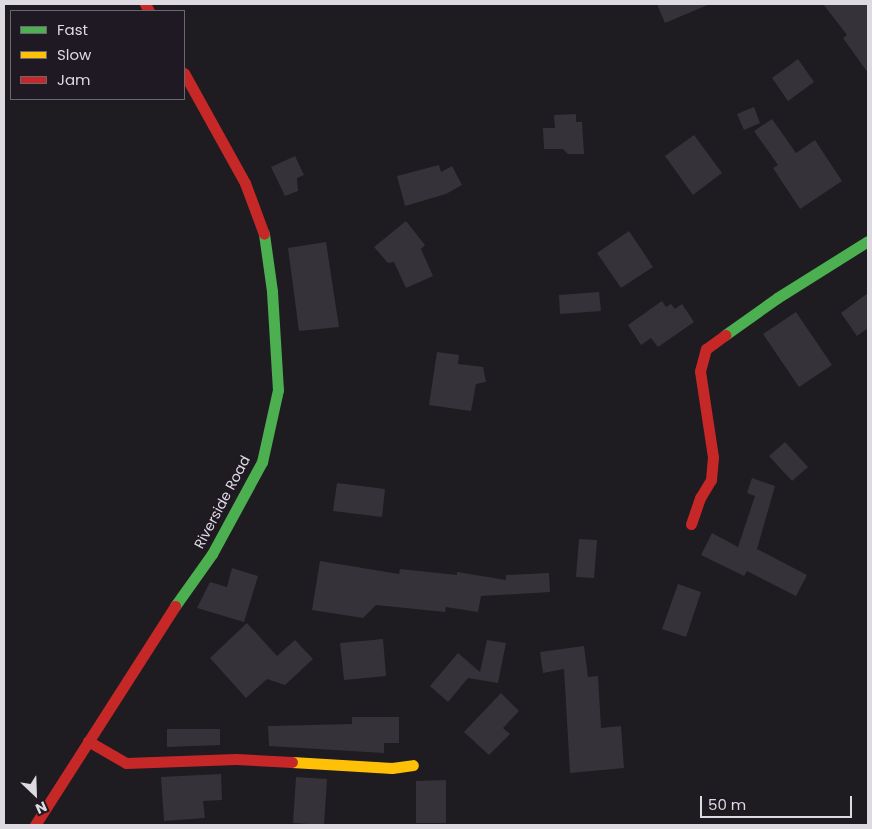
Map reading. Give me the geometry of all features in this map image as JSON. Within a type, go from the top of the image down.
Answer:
[{"type":"street","name":"Riverside Road","points":[[35,825],[167,617],[212,554],[262,462],[278,390],[272,291],[264,231],[245,183],[185,75]]},
{"type":"street","points":[[691,524],[700,498],[711,480],[713,457],[700,371],[706,349],[785,292],[868,241]]},
{"type":"street","points":[[88,741],[126,763],[236,759],[392,768],[413,765]]},
{"type":"building","points":[[657,4],[710,4],[665,23]]},
{"type":"building","points":[[823,4],[868,4],[868,73],[843,38],[847,35]]},
{"type":"building","points":[[798,59],[814,82],[788,101],[772,78]]},
{"type":"building","points":[[754,107],[760,123],[744,130],[737,114]]},
{"type":"building","points":[[576,114],[576,122],[582,122],[584,154],[568,154],[563,149],[544,149],[543,128],[555,128],[554,115]]},
{"type":"building","points":[[772,119],[796,153],[815,140],[842,181],[800,209],[773,168],[778,165],[754,131]]},
{"type":"building","points":[[694,135],[722,173],[693,195],[665,156]]},
{"type":"building","points":[[295,156],[304,175],[297,178],[298,191],[285,196],[271,167]]},
{"type":"building","points":[[439,165],[441,172],[452,166],[462,185],[446,194],[405,206],[397,176]]},
{"type":"building","points":[[406,221],[425,245],[421,249],[433,276],[406,288],[394,262],[388,263],[374,247]]},
{"type":"building","points":[[629,231],[653,267],[621,288],[597,253]]},
{"type":"building","points":[[326,242],[339,327],[299,331],[288,248]]},
{"type":"building","points":[[599,292],[601,311],[560,314],[559,295]]},
{"type":"building","points":[[868,293],[868,328],[857,336],[841,313]]},
{"type":"building","points":[[662,301],[666,307],[671,304],[675,309],[682,304],[694,322],[658,347],[651,338],[641,345],[628,325]]},
{"type":"building","points":[[796,312],[832,365],[799,387],[763,334]]},
{"type":"building","points":[[437,352],[459,355],[458,364],[483,367],[486,382],[476,384],[471,411],[429,405]]},
{"type":"building","points":[[785,442],[808,467],[792,481],[769,456]]},
{"type":"building","points":[[752,478],[775,486],[757,549],[807,575],[796,596],[747,571],[744,576],[701,555],[712,533],[738,547],[755,496],[747,493]]},
{"type":"building","points":[[337,483],[385,489],[382,517],[333,511]]},
{"type":"building","points":[[579,539],[597,540],[594,578],[576,577]]},
{"type":"building","points":[[320,561],[399,574],[400,569],[457,575],[457,572],[506,580],[506,575],[549,573],[550,592],[481,596],[478,612],[446,607],[445,612],[376,605],[363,618],[312,610]]},
{"type":"building","points":[[232,568],[258,576],[244,622],[197,608],[210,582],[227,587]]},
{"type":"building","points":[[678,584],[701,592],[686,637],[662,629]]},
{"type":"building","points":[[247,623],[277,656],[295,640],[313,659],[285,685],[267,679],[246,698],[210,658]]},
{"type":"building","points":[[383,639],[386,676],[344,680],[340,643]]},
{"type":"building","points":[[487,640],[506,643],[498,683],[468,678],[448,702],[430,686],[458,653],[480,672]]},
{"type":"building","points":[[584,646],[588,677],[598,676],[601,728],[621,726],[624,768],[570,773],[564,669],[543,673],[540,652]]},
{"type":"building","points":[[501,693],[519,711],[503,728],[510,734],[489,755],[464,732]]},
{"type":"building","points":[[352,717],[399,717],[399,743],[384,743],[384,753],[269,746],[268,726],[352,724]]},
{"type":"building","points":[[167,729],[220,729],[220,745],[167,747]]},
{"type":"building","points":[[221,774],[222,800],[203,801],[205,818],[164,821],[161,777]]},
{"type":"building","points":[[296,777],[327,779],[324,825],[293,823]]},
{"type":"building","points":[[446,780],[446,823],[416,823],[416,781]]},
{"type":"traffic: fast","points":[[175,606],[212,554],[262,462],[278,390],[272,291],[264,234]]},
{"type":"traffic: fast","points":[[725,335],[777,298],[868,241]]},
{"type":"traffic: slow","points":[[292,762],[392,768],[413,765]]},
{"type":"traffic: jam","points":[[145,4],[148,10]]},
{"type":"traffic: jam","points":[[185,75],[245,183],[264,234]]},
{"type":"traffic: jam","points":[[691,524],[700,498],[711,480],[713,457],[700,371],[706,349],[725,335]]},
{"type":"traffic: jam","points":[[35,825],[175,606]]},
{"type":"traffic: jam","points":[[88,741],[126,763],[236,759],[292,762]]}]
